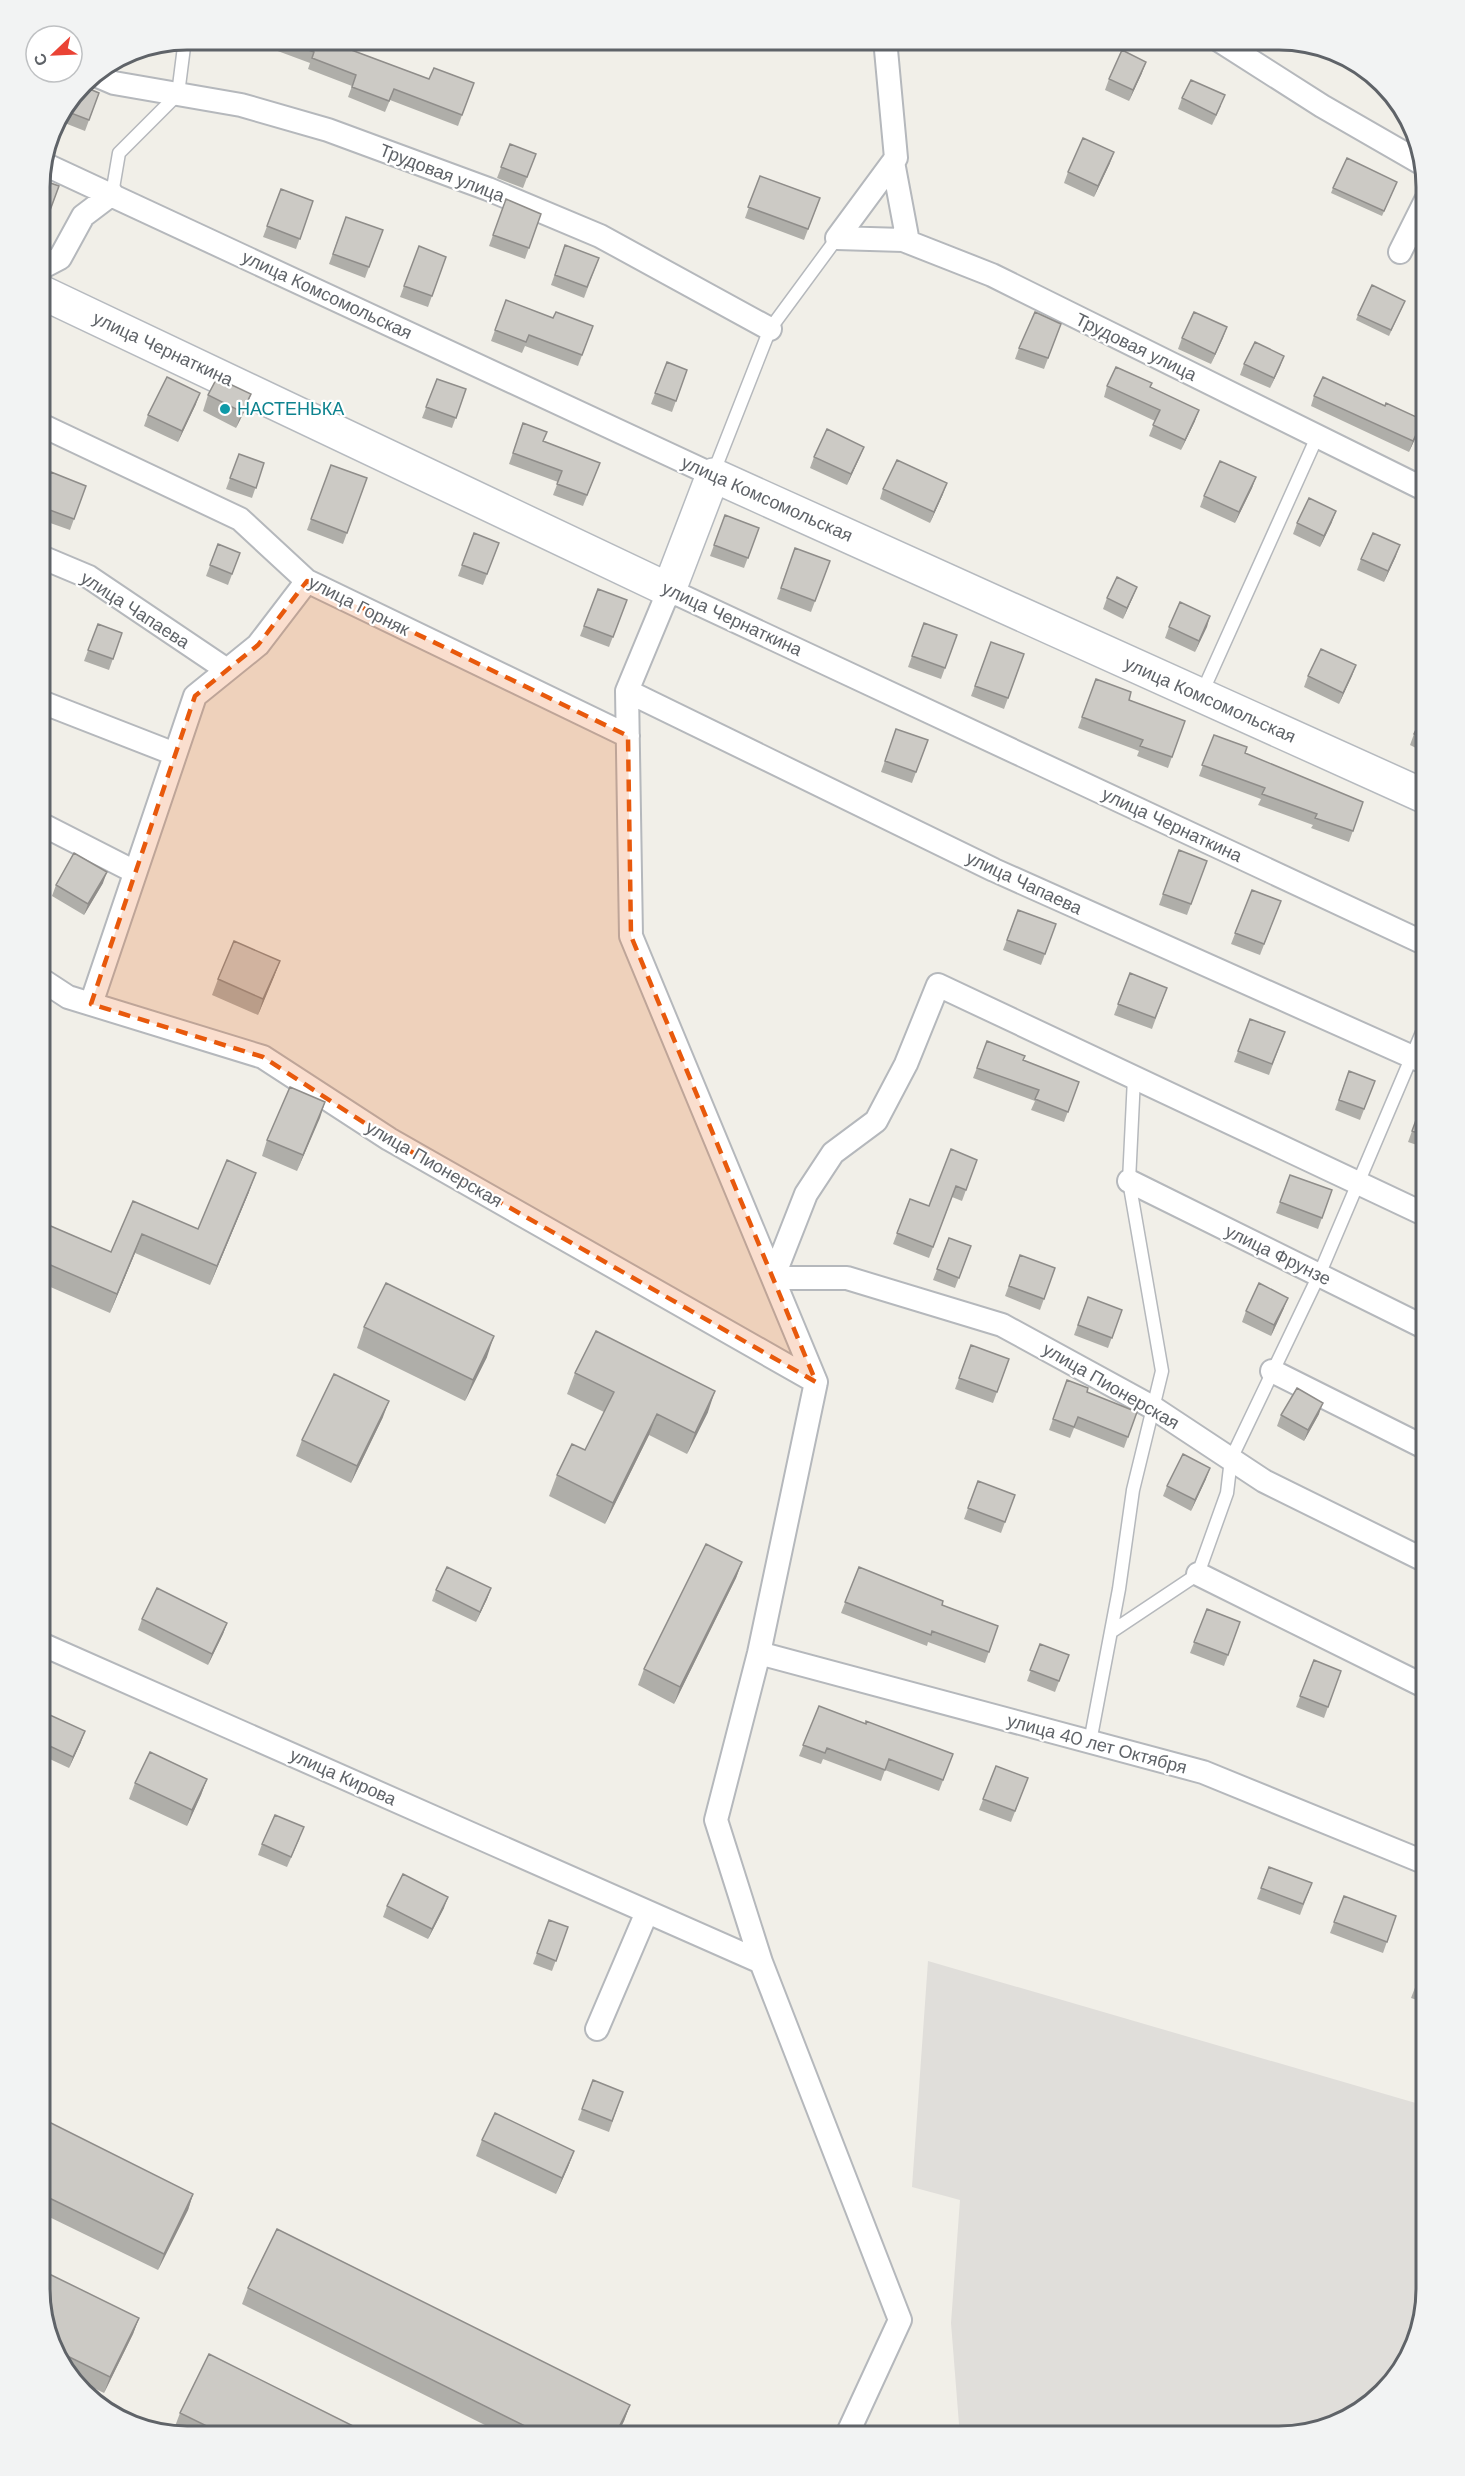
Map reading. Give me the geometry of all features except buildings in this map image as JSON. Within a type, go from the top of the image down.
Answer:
[{"type":"street","points":[[837,238],[896,158],[886,50]]},
{"type":"street","points":[[1234,50],[1322,106],[1413,158]]},
{"type":"street","name":"Трудовая улица","points":[[103,78],[114,83],[241,105],[328,130],[488,189],[600,236],[770,329]]},
{"type":"street","points":[[893,162],[908,242]]},
{"type":"street","name":"улица Комсомольская","points":[[51,167],[712,475],[1415,792]]},
{"type":"street","points":[[50,263],[60,258],[83,216],[112,195]]},
{"type":"street","points":[[1400,252],[1415,222]]},
{"type":"street","name":"Трудовая улица","points":[[837,238],[908,242],[992,275],[1415,485]]},
{"type":"street","name":"улица Чернаткина","points":[[50,296],[669,590],[1415,939]]},
{"type":"street","name":"улица Горняк","points":[[50,429],[240,519],[307,581],[628,736]]},
{"type":"street","points":[[712,475],[669,590],[627,691],[631,936],[816,1382],[759,1653],[716,1820],[761,1962],[900,2320],[851,2426]]},
{"type":"street","name":"улица Чапаева","points":[[50,561],[89,577],[227,670]]},
{"type":"street","points":[[91,1004],[195,696],[258,645],[307,581]]},
{"type":"street","name":"улица Чапаева","points":[[627,691],[994,870],[1415,1058]]},
{"type":"street","points":[[50,705],[175,754]]},
{"type":"street","points":[[50,829],[135,872]]},
{"type":"street","points":[[772,1278],[806,1194],[832,1153],[876,1121],[906,1064],[938,985],[1415,1210]]},
{"type":"street","name":"улица Пионерская","points":[[50,990],[263,1057],[389,1139],[816,1382]]},
{"type":"street","name":"улица Фрунзе","points":[[1129,1181],[1415,1323]]},
{"type":"street","name":"улица Пионерская","points":[[772,1278],[847,1278],[1002,1325],[1152,1407],[1264,1481],[1415,1556]]},
{"type":"street","points":[[1272,1371],[1415,1442]]},
{"type":"street","points":[[1198,1574],[1415,1682]]},
{"type":"street","name":"улица Кирова","points":[[50,1648],[761,1962]]},
{"type":"street","name":"улица 40 лет Октября","points":[[759,1653],[1203,1772],[1415,1859]]},
{"type":"street","points":[[597,2029],[647,1912]]},
{"type":"lane","points":[[112,195],[119,153],[178,94],[184,49]]},
{"type":"lane","points":[[712,475],[770,329],[837,238]]},
{"type":"lane","points":[[1201,696],[1317,437]]},
{"type":"lane","points":[[1111,1632],[1198,1574],[1227,1493],[1231,1459],[1319,1275],[1357,1183],[1415,1070]]},
{"type":"lane","points":[[1090,1742],[1111,1632],[1133,1490],[1162,1371],[1129,1181],[1134,1078]]},
{"type":"highlighted area","points":[[307,581],[628,736],[631,936],[816,1382],[389,1139],[263,1057],[91,1004],[195,696],[258,645]]},
{"type":"shaded area","points":[[928,1961],[1415,2103],[1415,2290],[1411,2325],[1397,2358],[1375,2386],[1355,2403],[1314,2422],[1279,2426],[959,2426],[951,2323],[960,2200],[912,2187]]},
{"type":"place","name":"НАСТЕНЬКА","points":[[225,409]]}]
